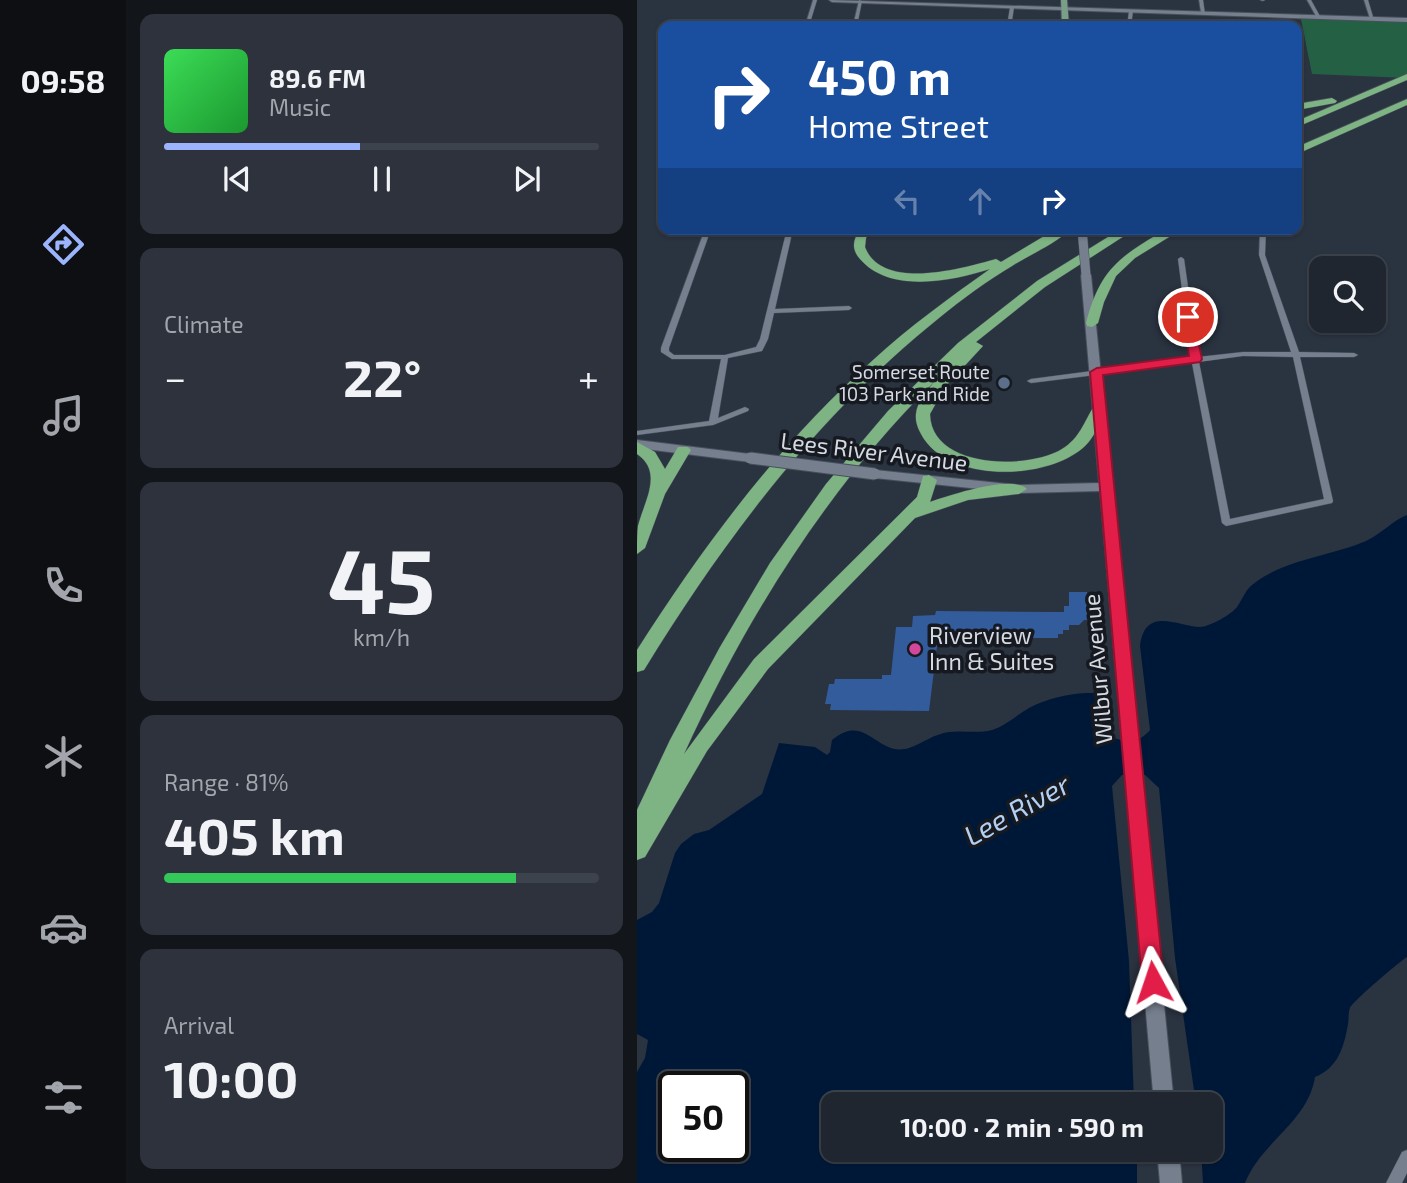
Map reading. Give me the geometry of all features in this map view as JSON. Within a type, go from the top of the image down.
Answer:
[{"type":"highway","points":[[1302,106],[1342,98],[1405,78]]},
{"type":"highway","points":[[1302,122],[1405,78]]},
{"type":"highway","points":[[1302,149],[1407,102]]},
{"type":"highway","points":[[1302,156],[1364,121]]},
{"type":"highway","points":[[863,235],[858,246],[872,264],[893,273],[925,277],[959,274],[989,265],[1053,235]]},
{"type":"highway","points":[[637,665],[674,605],[732,522],[770,474],[826,412],[881,359],[944,308],[1006,264],[1055,235]]},
{"type":"highway","points":[[637,833],[676,746],[727,648],[769,577],[816,507],[877,430],[920,384],[990,322],[1041,283],[1119,235]]},
{"type":"highway","points":[[1092,323],[1098,294],[1111,271],[1167,235]]},
{"type":"highway","points":[[1041,283],[976,347],[933,395],[923,418],[929,438],[948,454],[977,464],[997,467],[1032,464],[1059,456],[1081,442],[1099,408]]},
{"type":"highway","points":[[637,445],[650,453],[657,463],[661,481],[637,548]]},
{"type":"highway","points":[[649,514],[683,450]]},
{"type":"highway","points":[[637,850],[701,745],[761,664],[924,499],[929,480]]},
{"type":"highway","points":[[897,528],[917,513],[942,502],[966,495],[1019,489]]},
{"type":"main road","points":[[832,0],[1012,7],[1064,4],[1131,11],[1407,20]]},
{"type":"main road","name":"Wilbur Avenue","points":[[1083,235],[1163,1092]]},
{"type":"main road","name":"Lees River Avenue","points":[[637,445],[1019,489],[1107,487]]},
{"type":"main road","points":[[1169,1162],[1171,1183]]},
{"type":"street","points":[[809,21],[815,0]]},
{"type":"street","points":[[1201,0],[1203,13]]},
{"type":"street","points":[[1309,0],[1319,17]]},
{"type":"street","points":[[1366,0],[1372,19]]},
{"type":"street","points":[[856,21],[860,1]]},
{"type":"street","points":[[1010,21],[1012,7]]},
{"type":"street","points":[[1130,21],[1131,11]]},
{"type":"street","points":[[706,235],[665,352],[672,357],[725,357],[745,355],[759,349],[789,235]]},
{"type":"street","points":[[1181,259],[1185,303],[1226,523],[1329,501],[1323,463],[1296,354],[1262,255],[1263,235]]},
{"type":"street","points":[[770,311],[849,308]]},
{"type":"street","points":[[1031,381],[1243,354],[1354,355]]},
{"type":"street","points":[[713,423],[725,357]]},
{"type":"street","points":[[637,433],[713,423],[745,409]]},
{"type":"street","points":[[1394,1183],[1407,1157]]},
{"type":"green space","points":[[1300,14],[1407,20],[1407,78],[1312,74]]},
{"type":"water","name":"Lee River","points":[[1407,515],[1407,957],[1350,1008],[1339,1056],[1329,1068],[1315,1077],[1311,1093],[1303,1107],[1262,1155],[1245,1183],[1203,1183],[1202,1162],[1223,1162],[1223,1092],[1194,1092],[1175,958],[1159,788],[1145,775],[1122,775],[1112,786],[1129,961],[1134,1092],[821,1092],[821,1162],[1137,1162],[1137,1183],[637,1183],[637,1072],[645,1058],[648,1040],[637,1034],[637,920],[652,912],[659,903],[675,853],[681,844],[694,834],[709,830],[762,794],[779,743],[815,747],[827,755],[832,740],[844,732],[854,730],[863,732],[888,747],[909,748],[944,733],[992,730],[1042,702],[1071,694],[1094,693],[1102,694],[1106,700],[1109,730],[1113,736],[1120,740],[1139,738],[1150,730],[1140,646],[1143,633],[1149,626],[1164,621],[1200,627],[1209,625],[1234,610],[1249,587],[1268,574],[1377,535]]},
{"type":"building","name":"Riverview Inn & Suites","points":[[1069,592],[1087,592],[1091,620],[1084,620],[1079,625],[1069,625],[1069,630],[1063,630],[1063,634],[1058,634],[1058,638],[938,638],[929,711],[830,710],[831,704],[825,704],[829,684],[834,684],[835,679],[882,679],[882,675],[891,675],[896,627],[912,627],[913,616],[935,615],[936,611],[1064,612],[1064,606],[1069,606]]},
{"type":"place","name":"Somerset Route 103 Park and Ride","points":[[1004,383]]},
{"type":"place","name":"Riverview Inn & Suites","points":[[915,649]]},
{"type":"route","points":[[1153,982],[1097,372],[1196,359],[1188,317]]}]
